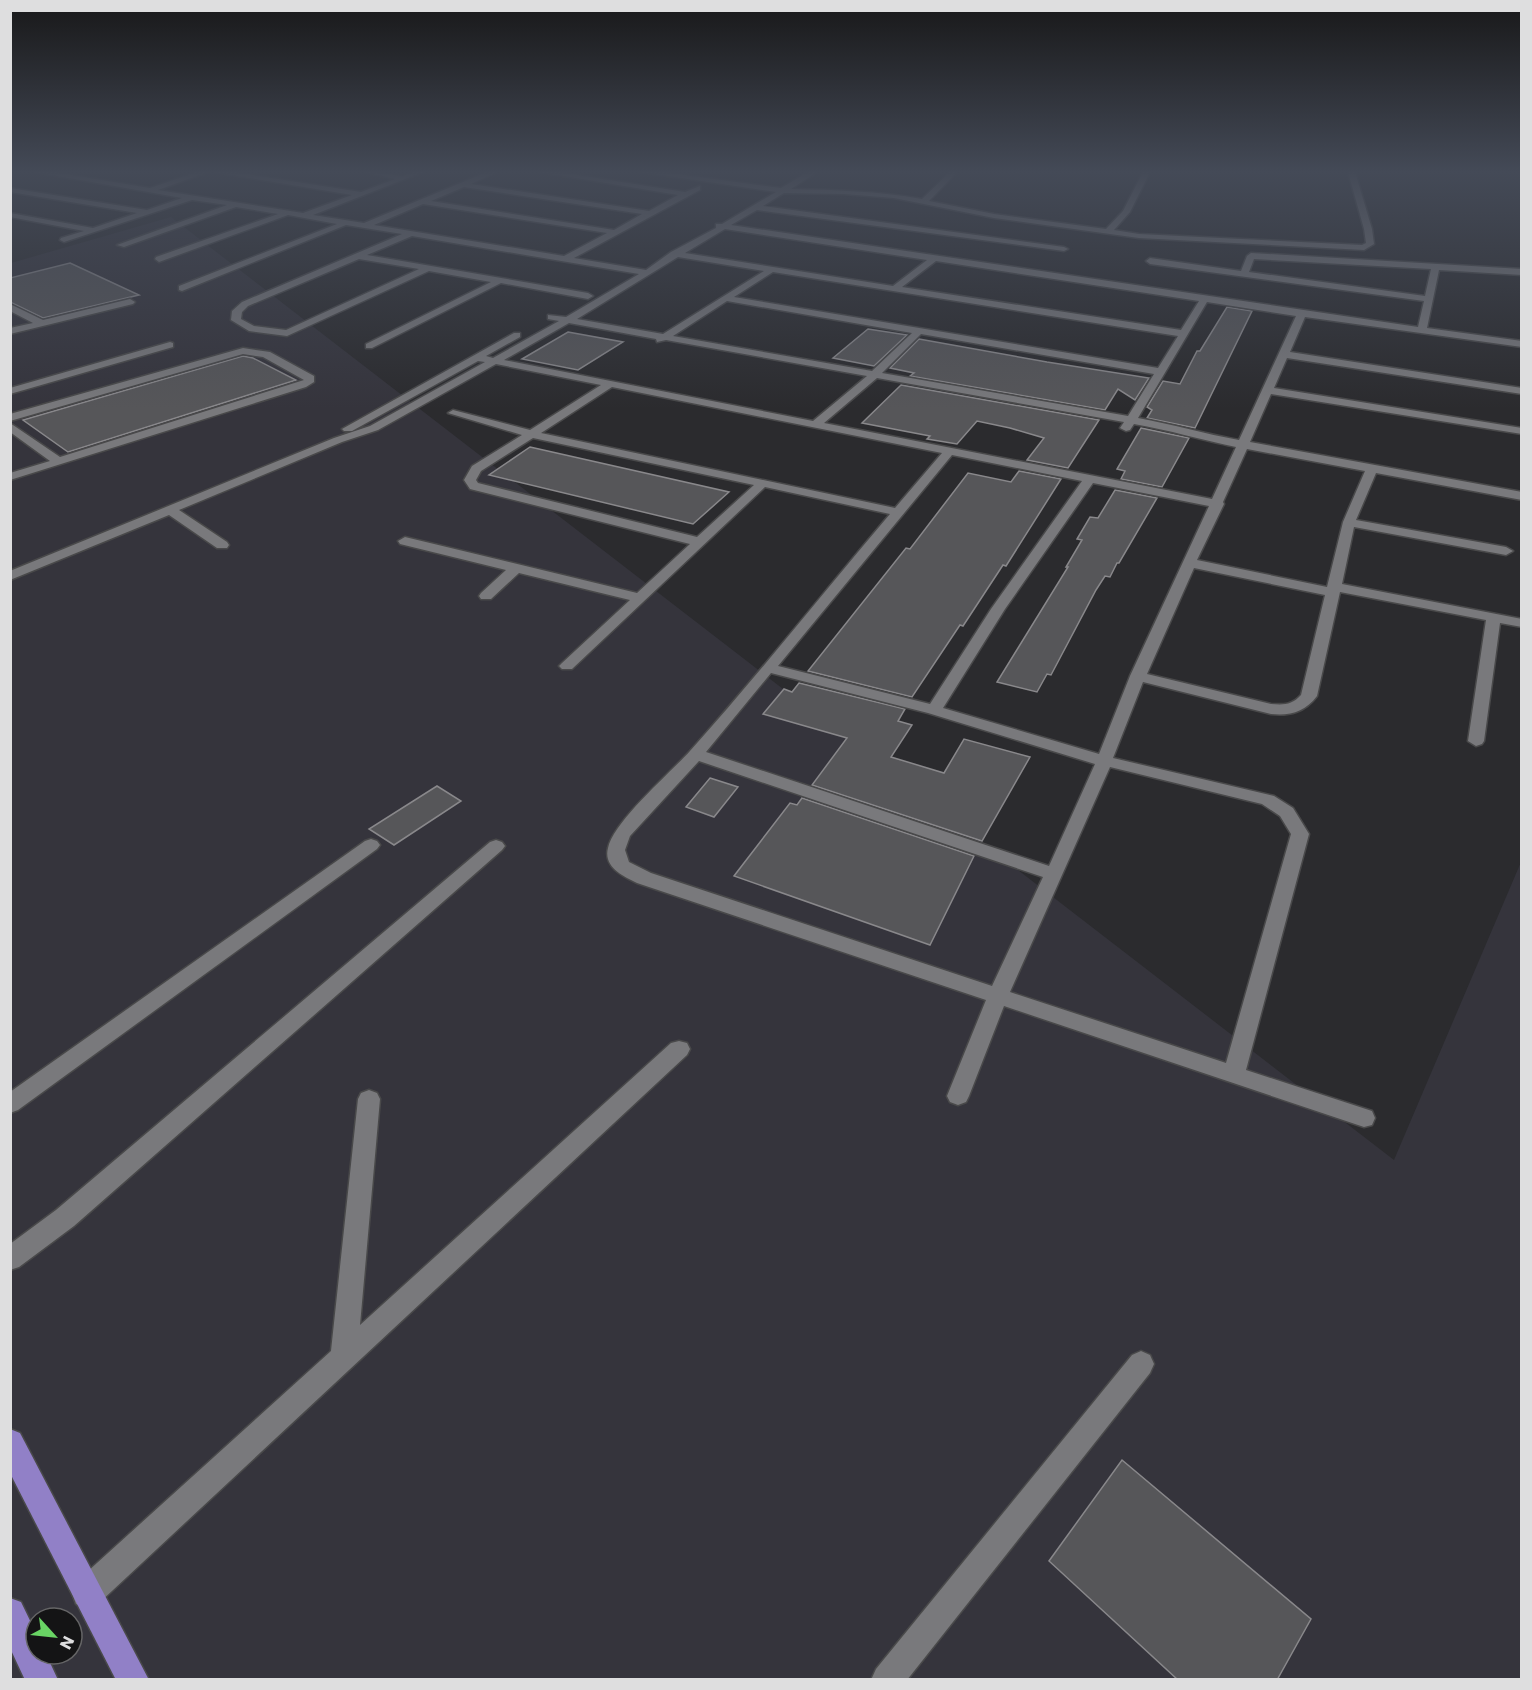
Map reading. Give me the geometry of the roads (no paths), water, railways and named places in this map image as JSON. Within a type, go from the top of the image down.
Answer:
[{"type":"main road","points":[[10,1443],[133,1680]]},
{"type":"main road","points":[[10,1613],[42,1680]]},
{"type":"street","points":[[159,259],[182,251]]},
{"type":"street","points":[[182,288],[276,251]]},
{"type":"street","points":[[370,251],[245,304],[237,311],[236,320],[252,329],[287,333],[428,268]]},
{"type":"street","points":[[509,251],[645,272]]},
{"type":"street","points":[[572,251],[590,253]]},
{"type":"street","points":[[10,576],[338,440],[374,428],[564,322],[683,251]]},
{"type":"street","points":[[886,251],[1302,314],[1521,344]]},
{"type":"street","points":[[1056,257],[1062,251]]},
{"type":"street","points":[[1143,270],[1157,251]]},
{"type":"street","points":[[563,260],[579,252]]},
{"type":"street","points":[[1185,334],[663,252],[548,319],[1128,424],[1176,438],[1202,437],[1521,496]]},
{"type":"street","points":[[358,256],[588,296]]},
{"type":"street","points":[[1244,274],[1251,256],[1521,272]]},
{"type":"street","points":[[895,288],[935,258]]},
{"type":"street","points":[[646,261],[660,264]]},
{"type":"street","points":[[1150,261],[1429,299]]},
{"type":"street","points":[[1040,273],[1048,265]]},
{"type":"street","points":[[1422,330],[1436,267]]},
{"type":"street","points":[[661,339],[772,269]]},
{"type":"street","points":[[1130,288],[1137,279]]},
{"type":"street","points":[[369,346],[499,281]]},
{"type":"street","points":[[724,298],[1162,372]]},
{"type":"street","points":[[1128,424],[1205,299]]},
{"type":"street","points":[[10,331],[130,302]]},
{"type":"street","points":[[10,307],[41,323]]},
{"type":"street","points":[[958,1096],[997,997],[1104,761],[1138,676],[1245,445],[1302,314]]},
{"type":"street","points":[[816,424],[872,377],[919,331]]},
{"type":"street","points":[[338,440],[350,426],[524,332]]},
{"type":"street","points":[[10,391],[170,345]]},
{"type":"street","points":[[10,418],[243,351],[266,354],[310,378],[309,382],[302,386],[10,477]]},
{"type":"street","points":[[1284,354],[1521,391]]},
{"type":"street","points":[[475,357],[1218,504]]},
{"type":"street","points":[[611,383],[476,469],[470,480],[474,486],[487,491],[700,542]]},
{"type":"street","points":[[1268,390],[1521,431]]},
{"type":"street","points":[[453,413],[532,434],[898,512]]},
{"type":"street","points":[[10,426],[59,462]]},
{"type":"street","points":[[950,450],[696,754],[623,833],[615,847],[615,859],[625,870],[644,879],[1364,1118]]},
{"type":"street","points":[[1138,676],[1271,709],[1290,711],[1302,705],[1309,696],[1349,522],[1372,469]]},
{"type":"street","points":[[934,710],[998,609],[1090,478]]},
{"type":"street","points":[[567,666],[763,483]]},
{"type":"street","points":[[170,510],[222,544]]},
{"type":"street","points":[[1349,522],[1506,551]]},
{"type":"street","points":[[405,541],[640,598]]},
{"type":"street","points":[[1190,563],[1494,616],[1521,623]]},
{"type":"street","points":[[486,596],[516,568]]},
{"type":"street","points":[[1476,741],[1494,616]]},
{"type":"street","points":[[768,668],[934,710],[1104,761],[1268,800],[1287,812],[1300,834],[1234,1075]]},
{"type":"street","points":[[696,754],[1054,874]]},
{"type":"street","points":[[10,1104],[371,845]]},
{"type":"street","points":[[10,1259],[64,1218],[496,846]]},
{"type":"street","points":[[87,1593],[679,1049]]},
{"type":"street","points":[[344,1356],[369,1099]]},
{"type":"street","points":[[887,1680],[1141,1364]]}]
